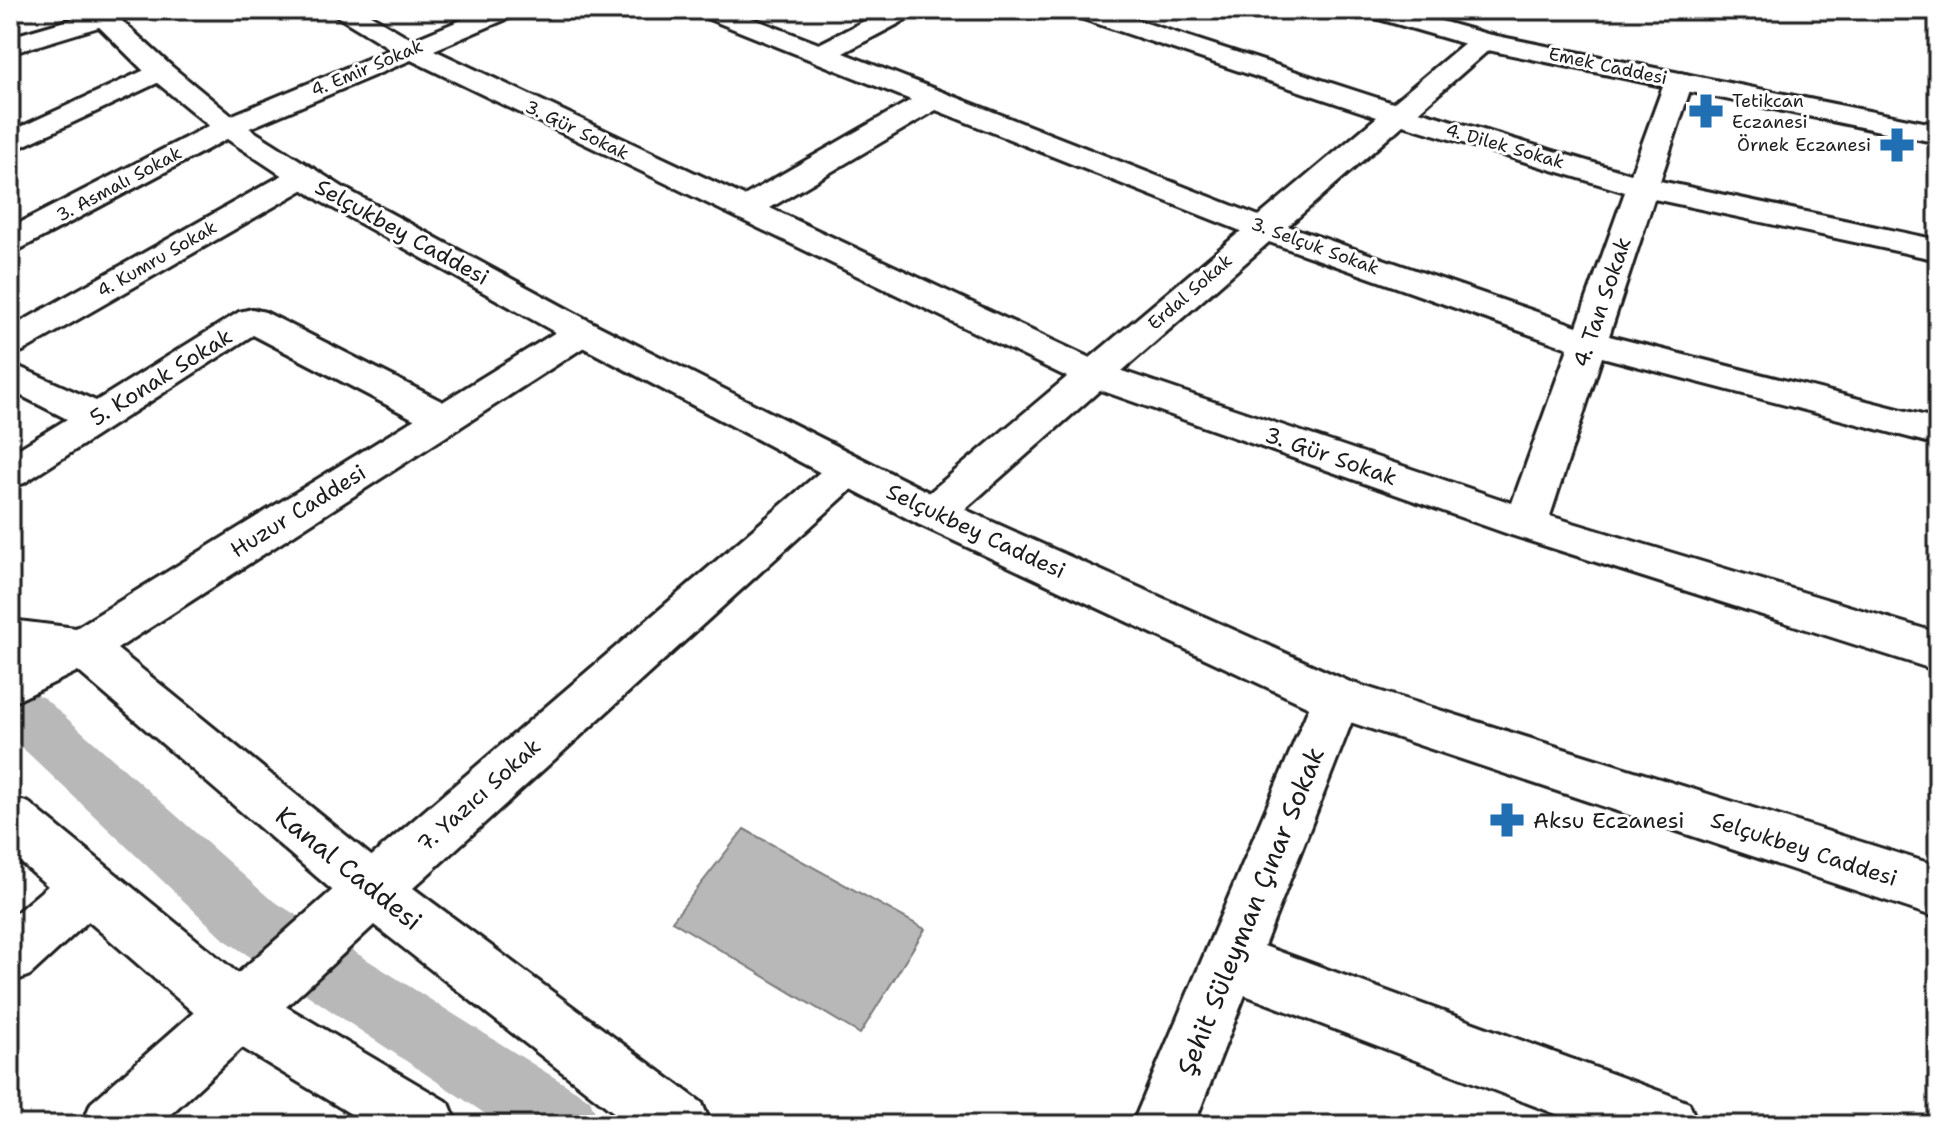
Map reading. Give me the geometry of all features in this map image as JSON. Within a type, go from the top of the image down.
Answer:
[{"type":"street","name":"3. Gür Sokak","points":[[344,10],[410,49],[1094,375],[1526,524],[1938,652]]},
{"type":"street","name":"4. Emir Sokak","points":[[228,127],[507,10]]},
{"type":"street","name":"3. Selçuk Sokak","points":[[708,10],[1264,229],[1588,342],[1938,432]]},
{"type":"street","points":[[821,54],[906,10]]},
{"type":"street","name":"4. Dilek Sokak","points":[[1080,10],[1397,114],[1642,187],[1938,250]]},
{"type":"street","name":"Emek Caddesi","points":[[1374,10],[1483,41],[1938,134]]},
{"type":"street","points":[[10,46],[99,14]]},
{"type":"street","name":"Selçukbey Caddesi","points":[[99,14],[160,71],[228,127],[304,176],[582,332],[933,513],[1337,698],[1938,892]]},
{"type":"street","name":"Erdal Sokak","points":[[933,513],[1483,41]]},
{"type":"street","points":[[10,143],[160,71]]},
{"type":"street","name":"4. Tan Sokak","points":[[1526,524],[1679,81]]},
{"type":"street","points":[[743,210],[934,99]]},
{"type":"street","name":"3. Asmalı Sokak","points":[[10,241],[228,127]]},
{"type":"street","name":"4. Kumru Sokak","points":[[10,343],[304,176]]},
{"type":"street","name":"5. Konak Sokak","points":[[10,473],[252,320],[445,419]]},
{"type":"street","name":"Huzur Caddesi","points":[[82,647],[582,332]]},
{"type":"street","points":[[10,375],[96,417]]},
{"type":"street","name":"7. Yazıcı Sokak","points":[[113,1125],[372,890],[848,470]]},
{"type":"street","points":[[19,664],[82,647]]},
{"type":"street","name":"Kanal Caddesi","points":[[82,647],[372,890],[680,1125]]},
{"type":"street","name":"Şehit Süleyman Çınar Sokak","points":[[1163,1125],[1337,698]]},
{"type":"street","points":[[10,820],[237,1011],[427,1125]]},
{"type":"street","points":[[10,955],[88,886]]},
{"type":"street","points":[[1229,961],[1667,1125]]},
{"type":"shaded area","points":[[744,829],[925,929],[860,1034],[672,921]]},
{"type":"waterway","points":[[10,710],[23,713],[247,919],[565,1125]]},
{"type":"place","name":"Tetikcan Eczanesi","points":[[1706,111]]},
{"type":"place","name":"Örnek Eczanesi","points":[[1897,145]]},
{"type":"place","name":"Aksu Eczanesi","points":[[1507,820]]}]
